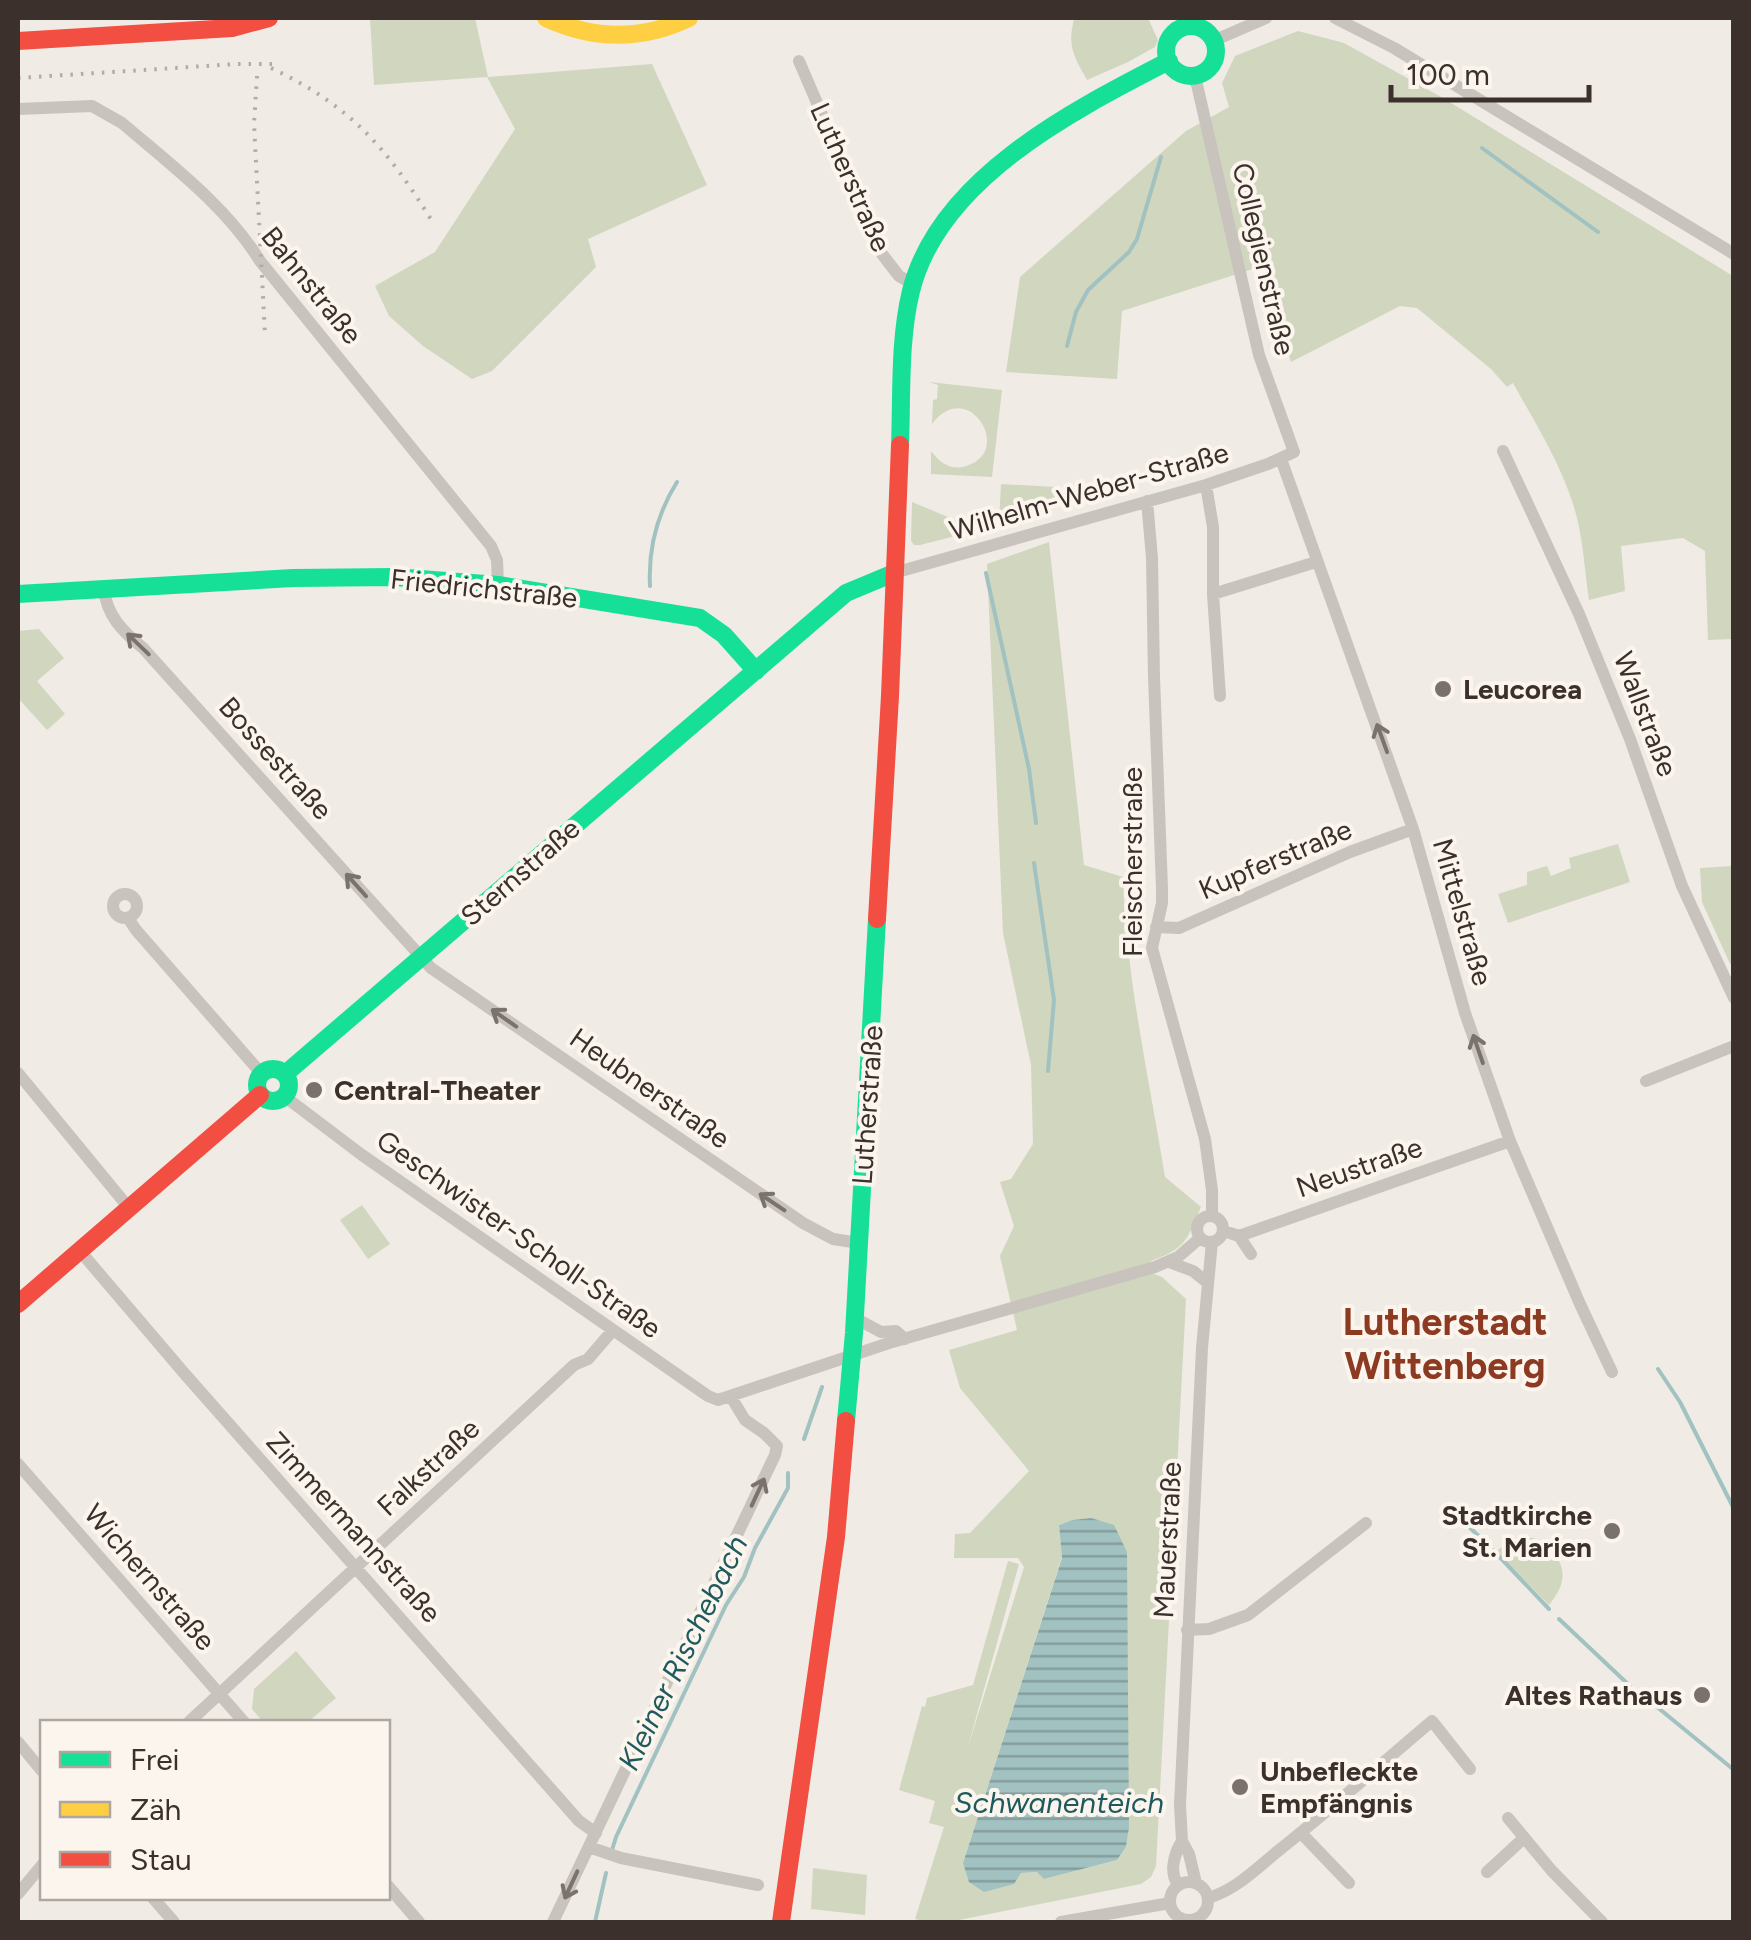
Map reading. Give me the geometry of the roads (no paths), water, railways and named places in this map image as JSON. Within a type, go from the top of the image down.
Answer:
[{"type":"street","points":[[18,41],[232,28],[269,18]]},
{"type":"street","points":[[546,18],[573,30],[612,36],[647,34],[689,18]]},
{"type":"street","points":[[1213,40],[1266,18]]},
{"type":"street","points":[[1335,18],[1409,57],[1734,254]]},
{"type":"street","points":[[1178,23],[1199,28],[1213,40],[1216,54],[1208,70],[1195,76],[1178,72],[1168,61],[1168,42],[1178,23]]},
{"type":"street","name":"Lutherstraße","points":[[781,1922],[836,1538],[851,1356],[890,696],[905,326],[913,284],[938,233],[1002,162],[1060,121],[1168,61]]},
{"type":"street","name":"Lutherstraße","points":[[799,62],[882,254],[899,276],[913,284]]},
{"type":"street","name":"Collegienstraße","points":[[1195,76],[1259,355],[1294,452]]},
{"type":"street","name":"Bahnstraße","points":[[18,109],[92,106],[108,113],[208,198],[490,546],[496,560],[498,585]]},
{"type":"street","name":"Wallstraße","points":[[1503,451],[1580,614],[1682,886],[1734,998]]},
{"type":"street","name":"Wilhelm-Weber-Straße","points":[[894,572],[1206,486],[1294,452]]},
{"type":"street","name":"Mittelstraße","points":[[1281,459],[1414,830],[1462,1002],[1510,1140],[1612,1372]]},
{"type":"street","points":[[1206,486],[1213,527],[1220,696]]},
{"type":"street","name":"Fleischerstraße","points":[[1147,501],[1162,888],[1152,948],[1205,1139],[1212,1216]]},
{"type":"street","points":[[1214,594],[1316,562]]},
{"type":"street","points":[[756,671],[846,593],[894,572]]},
{"type":"street","name":"Friedrichstraße","points":[[18,594],[361,576],[446,579],[700,618],[724,636],[756,671]]},
{"type":"street","name":"Bossestraße","points":[[104,588],[105,602],[119,625],[421,957]]},
{"type":"street","name":"Sternstraße","points":[[285,1074],[756,671]]},
{"type":"street","name":"Kupferstraße","points":[[1156,927],[1179,928],[1350,852],[1414,830]]},
{"type":"street","points":[[128,918],[261,1073]]},
{"type":"street","name":"Heubnerstraße","points":[[421,957],[802,1223],[832,1239],[859,1243]]},
{"type":"street","points":[[1646,1081],[1734,1046]]},
{"type":"street","points":[[273,1068],[285,1074],[288,1085],[284,1096],[272,1100],[260,1095],[256,1082],[261,1073],[273,1068]]},
{"type":"street","points":[[18,1073],[129,1208]]},
{"type":"street","points":[[18,1304],[260,1095]]},
{"type":"street","name":"Geschwister-Scholl-Straße","points":[[284,1096],[362,1155],[708,1396],[718,1400],[731,1397],[745,1420],[777,1446],[596,1832]]},
{"type":"street","name":"Neustraße","points":[[1240,1236],[1510,1140]]},
{"type":"street","points":[[731,1397],[905,1339],[1169,1262],[1206,1240],[1220,1239],[1224,1231],[1222,1222],[1212,1216],[1198,1223],[1197,1231],[1206,1240]]},
{"type":"street","points":[[1224,1231],[1240,1236],[1251,1254]]},
{"type":"street","name":"Mauerstraße","points":[[1196,1882],[1190,1854],[1182,1842],[1180,1805],[1208,1283],[1206,1240]]},
{"type":"street","name":"Zimmermannstraße","points":[[80,1251],[579,1821],[596,1832]]},
{"type":"street","points":[[1169,1262],[1193,1271],[1208,1283]]},
{"type":"street","points":[[854,1318],[881,1332],[896,1331],[905,1339]]},
{"type":"street","name":"Falkstraße","points":[[191,1720],[574,1365],[588,1359],[614,1330]]},
{"type":"street","name":"Wichernstraße","points":[[18,1464],[242,1720]]},
{"type":"street","points":[[1188,1630],[1210,1629],[1248,1615],[1366,1523]]},
{"type":"street","points":[[1208,1898],[1232,1888],[1432,1721],[1470,1770]]},
{"type":"street","points":[[18,1742],[40,1769]]},
{"type":"street","points":[[1508,1818],[1602,1922]]},
{"type":"street","points":[[553,1922],[596,1832]]},
{"type":"street","points":[[1301,1833],[1349,1884]]},
{"type":"street","points":[[1487,1872],[1524,1838]]},
{"type":"street","name":"Mauerstraße","points":[[1178,1885],[1174,1879],[1175,1853],[1182,1842]]},
{"type":"street","points":[[589,1846],[620,1858],[758,1885]]},
{"type":"street","points":[[18,1894],[40,1866]]},
{"type":"street","points":[[1185,1882],[1196,1882],[1208,1898],[1205,1918],[1194,1920],[1182,1921],[1170,1903],[1170,1894],[1185,1882]]},
{"type":"street","points":[[390,1888],[419,1922]]},
{"type":"street","points":[[154,1900],[174,1922]]},
{"type":"street","points":[[1060,1922],[1170,1903]]},
{"type":"water","name":"Schwanenteich","points":[[1091,1518],[1114,1525],[1127,1552],[1126,1847],[1117,1860],[1044,1879],[1037,1872],[1021,1873],[1014,1884],[984,1892],[969,1882],[963,1863],[1062,1558],[1059,1525]]},
{"type":"waterway","points":[[1482,148],[1598,232]]},
{"type":"waterway","points":[[1067,346],[1076,312],[1088,290],[1129,252],[1137,239],[1161,157]]},
{"type":"waterway","points":[[650,586],[655,532],[677,482]]},
{"type":"waterway","points":[[986,573],[1029,769],[1036,823]]},
{"type":"waterway","points":[[1034,863],[1054,1000],[1048,1071]]},
{"type":"waterway","points":[[1658,1369],[1680,1402],[1734,1509]]},
{"type":"waterway","name":"Kleiner Rischebach","points":[[804,1439],[822,1387]]},
{"type":"waterway","name":"Kleiner Rischebach","points":[[612,1850],[726,1605],[788,1488],[788,1473]]},
{"type":"waterway","name":"Kleiner Rischebach","points":[[1467,1525],[1484,1541]]},
{"type":"waterway","name":"Kleiner Rischebach","points":[[1493,1550],[1549,1609]]},
{"type":"waterway","name":"Kleiner Rischebach","points":[[1559,1619],[1630,1686]]},
{"type":"waterway","name":"Kleiner Rischebach","points":[[1640,1693],[1734,1770]]},
{"type":"waterway","name":"Kleiner Rischebach","points":[[595,1922],[606,1873]]},
{"type":"railway","points":[[18,78],[272,64]]},
{"type":"railway","points":[[271,68],[323,98],[364,131],[399,171],[432,221]]},
{"type":"railway","points":[[257,76],[254,124],[265,335]]},
{"type":"place","name":"Leucorea","points":[[1443,689]]},
{"type":"place","name":"Central-Theater","points":[[314,1090]]},
{"type":"place","name":"Stadtkirche St. Marien","points":[[1612,1531]]},
{"type":"place","name":"Altes Rathaus","points":[[1702,1695]]},
{"type":"place","name":"Unbefleckte Empfängnis","points":[[1240,1787]]},
{"type":"district","name":"Lutherstadt Wittenberg","points":[[1445,1344]]}]
